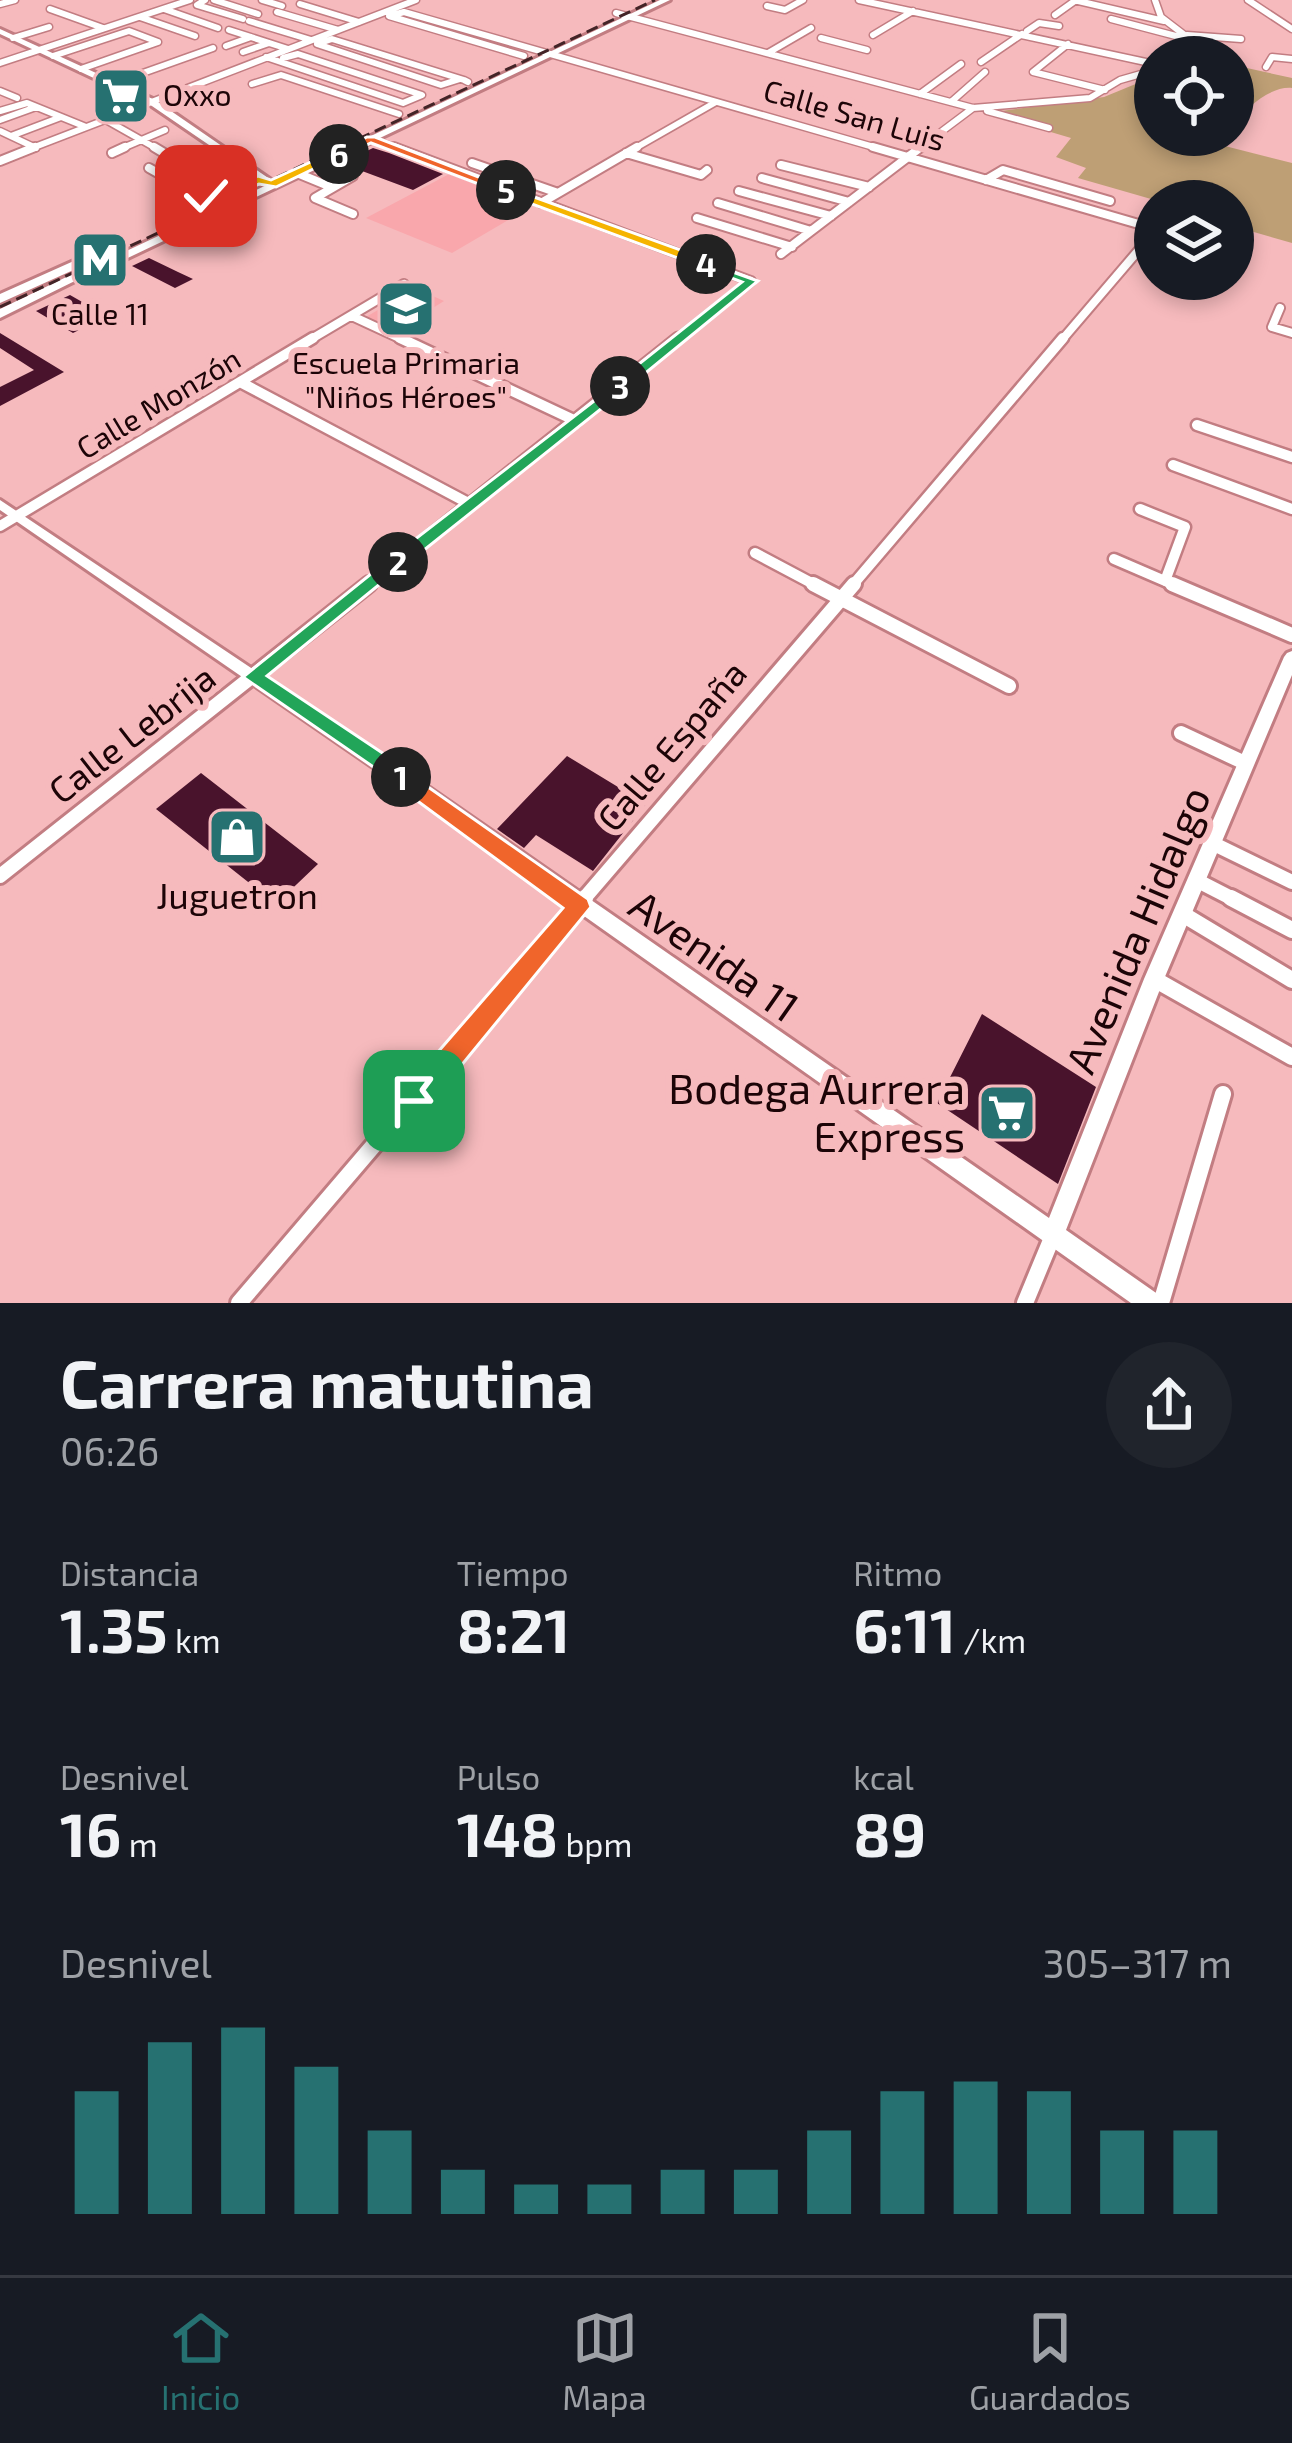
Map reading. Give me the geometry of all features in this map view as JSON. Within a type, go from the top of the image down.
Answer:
[{"type":"main road","points":[[109,262],[258,179],[644,0]]},
{"type":"main road","points":[[93,256],[297,173],[666,0]]},
{"type":"main road","points":[[0,299],[82,268],[0,314]]},
{"type":"street","points":[[0,4],[15,0]]},
{"type":"street","points":[[0,63],[190,0]]},
{"type":"street","points":[[258,14],[205,0],[197,5],[311,40]]},
{"type":"street","points":[[262,0],[303,22],[334,31]]},
{"type":"street","points":[[0,161],[416,0]]},
{"type":"street","points":[[776,0],[767,6],[785,10],[803,0]]},
{"type":"street","points":[[859,0],[1134,59]]},
{"type":"street","points":[[880,0],[1134,59]]},
{"type":"street","points":[[1055,15],[1075,0],[1164,21],[1186,36]]},
{"type":"street","points":[[1155,0],[1164,21]]},
{"type":"street","points":[[1248,0],[1292,29]]},
{"type":"street","points":[[295,2],[359,22]]},
{"type":"street","points":[[50,9],[104,28]]},
{"type":"street","points":[[164,9],[218,28]]},
{"type":"street","points":[[873,35],[914,11]]},
{"type":"street","points":[[280,31],[328,12]]},
{"type":"street","points":[[404,12],[530,53],[448,34],[389,16],[404,12]]},
{"type":"street","points":[[616,14],[1049,128]]},
{"type":"street","points":[[140,17],[195,36]]},
{"type":"street","points":[[1111,19],[1181,36]]},
{"type":"street","points":[[981,62],[1039,22],[1059,26]]},
{"type":"street","points":[[0,47],[49,27]]},
{"type":"street","points":[[448,34],[461,28]]},
{"type":"street","points":[[768,53],[811,28]]},
{"type":"street","points":[[53,56],[134,31],[158,42],[81,69]]},
{"type":"street","points":[[112,84],[211,44],[231,31],[288,49]]},
{"type":"street","points":[[0,32],[152,102],[258,179],[272,184]]},
{"type":"street","points":[[226,46],[251,37]]},
{"type":"street","points":[[821,38],[867,50]]},
{"type":"street","points":[[332,39],[464,80],[441,85],[317,44],[332,39]]},
{"type":"street","points":[[243,52],[268,43]]},
{"type":"street","points":[[1068,44],[1033,72],[1105,90]]},
{"type":"street","points":[[810,65],[846,45]]},
{"type":"street","name":"Calle San Luis","points":[[530,53],[552,54],[1134,221]]},
{"type":"street","points":[[266,57],[276,61],[403,103],[422,95],[298,54],[276,61]]},
{"type":"street","points":[[1266,68],[1272,57],[1292,58]]},
{"type":"street","points":[[380,65],[395,59]]},
{"type":"street","points":[[920,94],[961,64]]},
{"type":"street","points":[[951,102],[985,72]]},
{"type":"street","points":[[339,82],[358,74]]},
{"type":"street","points":[[252,84],[281,75],[399,114]]},
{"type":"street","points":[[781,254],[975,108],[1090,98],[1134,75]]},
{"type":"street","points":[[298,97],[320,88]]},
{"type":"street","points":[[0,91],[87,127]]},
{"type":"street","points":[[0,111],[20,101]]},
{"type":"street","points":[[371,139],[541,203],[716,102]]},
{"type":"street","points":[[0,120],[37,106]]},
{"type":"street","points":[[11,136],[62,117]]},
{"type":"street","points":[[106,120],[170,156]]},
{"type":"street","points":[[112,153],[165,130]]},
{"type":"street","points":[[0,131],[35,148]]},
{"type":"street","points":[[187,149],[149,168],[217,204]]},
{"type":"street","points":[[626,153],[701,176],[708,171],[659,154],[647,159]]},
{"type":"street","points":[[472,163],[558,194]]},
{"type":"street","points":[[781,165],[868,187]]},
{"type":"street","points":[[986,180],[1003,170],[1110,201]]},
{"type":"street","points":[[297,173],[331,187]]},
{"type":"street","points":[[353,176],[315,198],[353,214]]},
{"type":"street","points":[[762,178],[849,202]]},
{"type":"street","points":[[739,191],[831,216]]},
{"type":"street","name":"Calle Lebrija","points":[[0,876],[751,281],[541,203]]},
{"type":"street","points":[[718,203],[811,231]]},
{"type":"street","points":[[697,218],[792,247]]},
{"type":"street","name":"Calle España","points":[[239,1303],[1134,251]]},
{"type":"street","name":"Calle Monzón","points":[[8,522],[404,284]]},
{"type":"street","points":[[1280,308],[1272,327],[1292,334]]},
{"type":"street","points":[[352,316],[576,421]]},
{"type":"street","points":[[242,383],[470,504]]},
{"type":"street","points":[[1198,425],[1292,457]]},
{"type":"street","points":[[1173,465],[1292,509]]},
{"type":"street","name":"Avenida 11","points":[[0,504],[8,522],[253,677],[1151,1303]]},
{"type":"street","points":[[1140,509],[1185,527],[1165,581]]},
{"type":"street","points":[[755,553],[1009,686]]},
{"type":"street","points":[[1114,559],[1292,635]]},
{"type":"street","name":"Avenida Hidalgo","points":[[1054,1233],[1154,979],[1292,657]]},
{"type":"street","points":[[1181,733],[1245,763]]},
{"type":"street","points":[[1214,844],[1292,882]]},
{"type":"street","points":[[1198,881],[1292,930]]},
{"type":"street","points":[[1184,915],[1292,980]]},
{"type":"street","points":[[1154,979],[1292,1057]]},
{"type":"street","points":[[1161,1303],[1223,1094]]},
{"type":"street","points":[[1025,1303],[1054,1233]]},
{"type":"shaded area","points":[[1254,70],[1292,78],[1292,88],[1254,104]]},
{"type":"shaded area","points":[[1134,85],[1134,156],[1254,153],[1292,163],[1292,243],[1254,232],[1254,180],[1134,180],[1134,194],[1078,178],[1086,168],[1056,157],[1071,138],[986,113],[1104,97]]},
{"type":"shaded area","points":[[453,172],[537,203],[452,253],[366,218]]},
{"type":"shaded area","name":"Escuela Primaria \"Niños Héroes\"","points":[[415,288],[444,301],[396,331],[366,317]]},
{"type":"building","points":[[373,148],[443,174],[413,190],[354,168],[332,179],[320,173]]},
{"type":"building","points":[[149,258],[193,279],[175,288],[132,266]]},
{"type":"building","points":[[70,295],[107,316],[73,333],[36,311]]},
{"type":"building","points":[[0,333],[64,372],[0,406],[0,387],[34,370],[0,348]]},
{"type":"building","points":[[567,756],[646,804],[593,871],[536,835],[524,848],[497,829]]},
{"type":"building","name":"Juguetron","points":[[201,773],[318,864],[276,904],[156,809]]},
{"type":"building","points":[[982,1014],[1096,1087],[1058,1184],[937,1103]]},
{"type":"tunnel","points":[[87,272],[109,262]]},
{"type":"railway","points":[[0,307],[655,0]]},
{"type":"place","name":"Oxxo","points":[[121,96]]},
{"type":"place","name":"Calle 11","points":[[100,260]]},
{"type":"place","name":"Escuela Primaria \"Niños Héroes\"","points":[[406,309]]},
{"type":"place","name":"Juguetron","points":[[237,837]]},
{"type":"place","name":"Bodega Aurrera Express","points":[[1007,1113]]},
{"type":"route","points":[[206,196],[212,200],[258,179],[272,184],[371,139],[751,281],[253,677],[579,907],[414,1101]]}]
